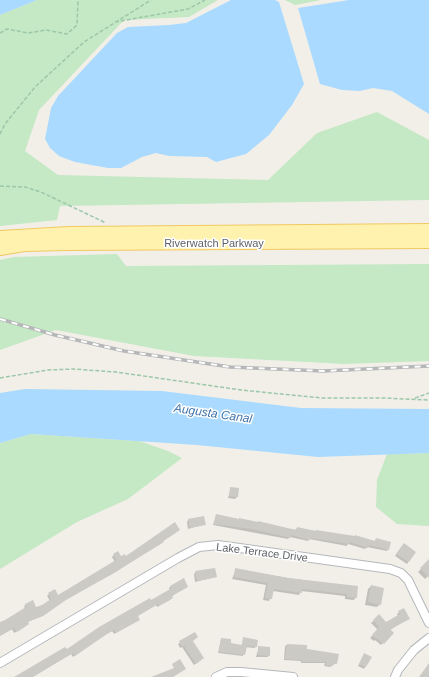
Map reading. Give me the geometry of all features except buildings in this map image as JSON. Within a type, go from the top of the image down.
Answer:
[{"type":"main road","name":"Riverwatch Parkway","points":[[0,237],[69,233],[429,230]]},
{"type":"main road","name":"Riverwatch Parkway","points":[[0,249],[24,246],[67,244],[429,242]]},
{"type":"street","name":"Lake Terrace Drive","points":[[0,663],[178,558],[199,547],[218,545],[390,569],[401,573],[408,580],[429,623]]},
{"type":"street","points":[[395,677],[398,670],[414,650],[429,638]]},
{"type":"street","points":[[216,677],[227,672],[241,672],[293,677]]},
{"type":"path","points":[[0,33],[7,29],[13,29],[28,33],[46,30],[67,34],[77,25],[78,0]]},
{"type":"path","points":[[0,134],[35,87],[84,42],[151,0]]},
{"type":"path","points":[[113,23],[188,9],[205,0]]},
{"type":"path","points":[[0,186],[25,187],[42,192],[107,223]]},
{"type":"path","points":[[0,378],[48,370],[73,369],[116,372],[241,390],[322,398],[429,400]]},
{"type":"path","points":[[414,399],[429,393]]},
{"type":"green space","points":[[37,0],[218,0],[189,17],[124,20],[39,110],[25,151],[58,175],[268,180],[317,133],[377,112],[429,140],[429,200],[60,206],[57,220],[0,226],[0,15]]},
{"type":"green space","points":[[285,0],[321,0],[295,5]]},
{"type":"green space","points":[[117,254],[126,266],[429,264],[429,361],[344,364],[194,356],[56,330],[0,350],[0,260],[14,257]]},
{"type":"green space","points":[[31,434],[139,441],[168,451],[182,458],[128,499],[77,522],[0,569],[0,443]]},
{"type":"green space","points":[[429,453],[429,526],[397,524],[376,507],[377,480],[387,454]]},
{"type":"water","points":[[0,0],[37,0],[0,15]]},
{"type":"water","points":[[231,0],[275,0],[279,2],[304,84],[292,105],[269,135],[246,154],[216,162],[207,157],[169,156],[156,153],[142,157],[121,168],[108,168],[75,162],[59,156],[50,148],[45,139],[51,108],[58,96],[117,33],[128,27],[186,23]]},
{"type":"water","points":[[349,0],[429,0],[429,114],[392,91],[373,88],[360,91],[342,90],[320,84],[298,8]]},
{"type":"water","name":"Augusta Canal","points":[[25,389],[162,391],[301,408],[429,409],[429,453],[318,457],[197,445],[31,434],[0,443],[0,393]]},
{"type":"railway","points":[[0,319],[55,335],[124,351],[230,367],[323,371],[429,366]]}]
